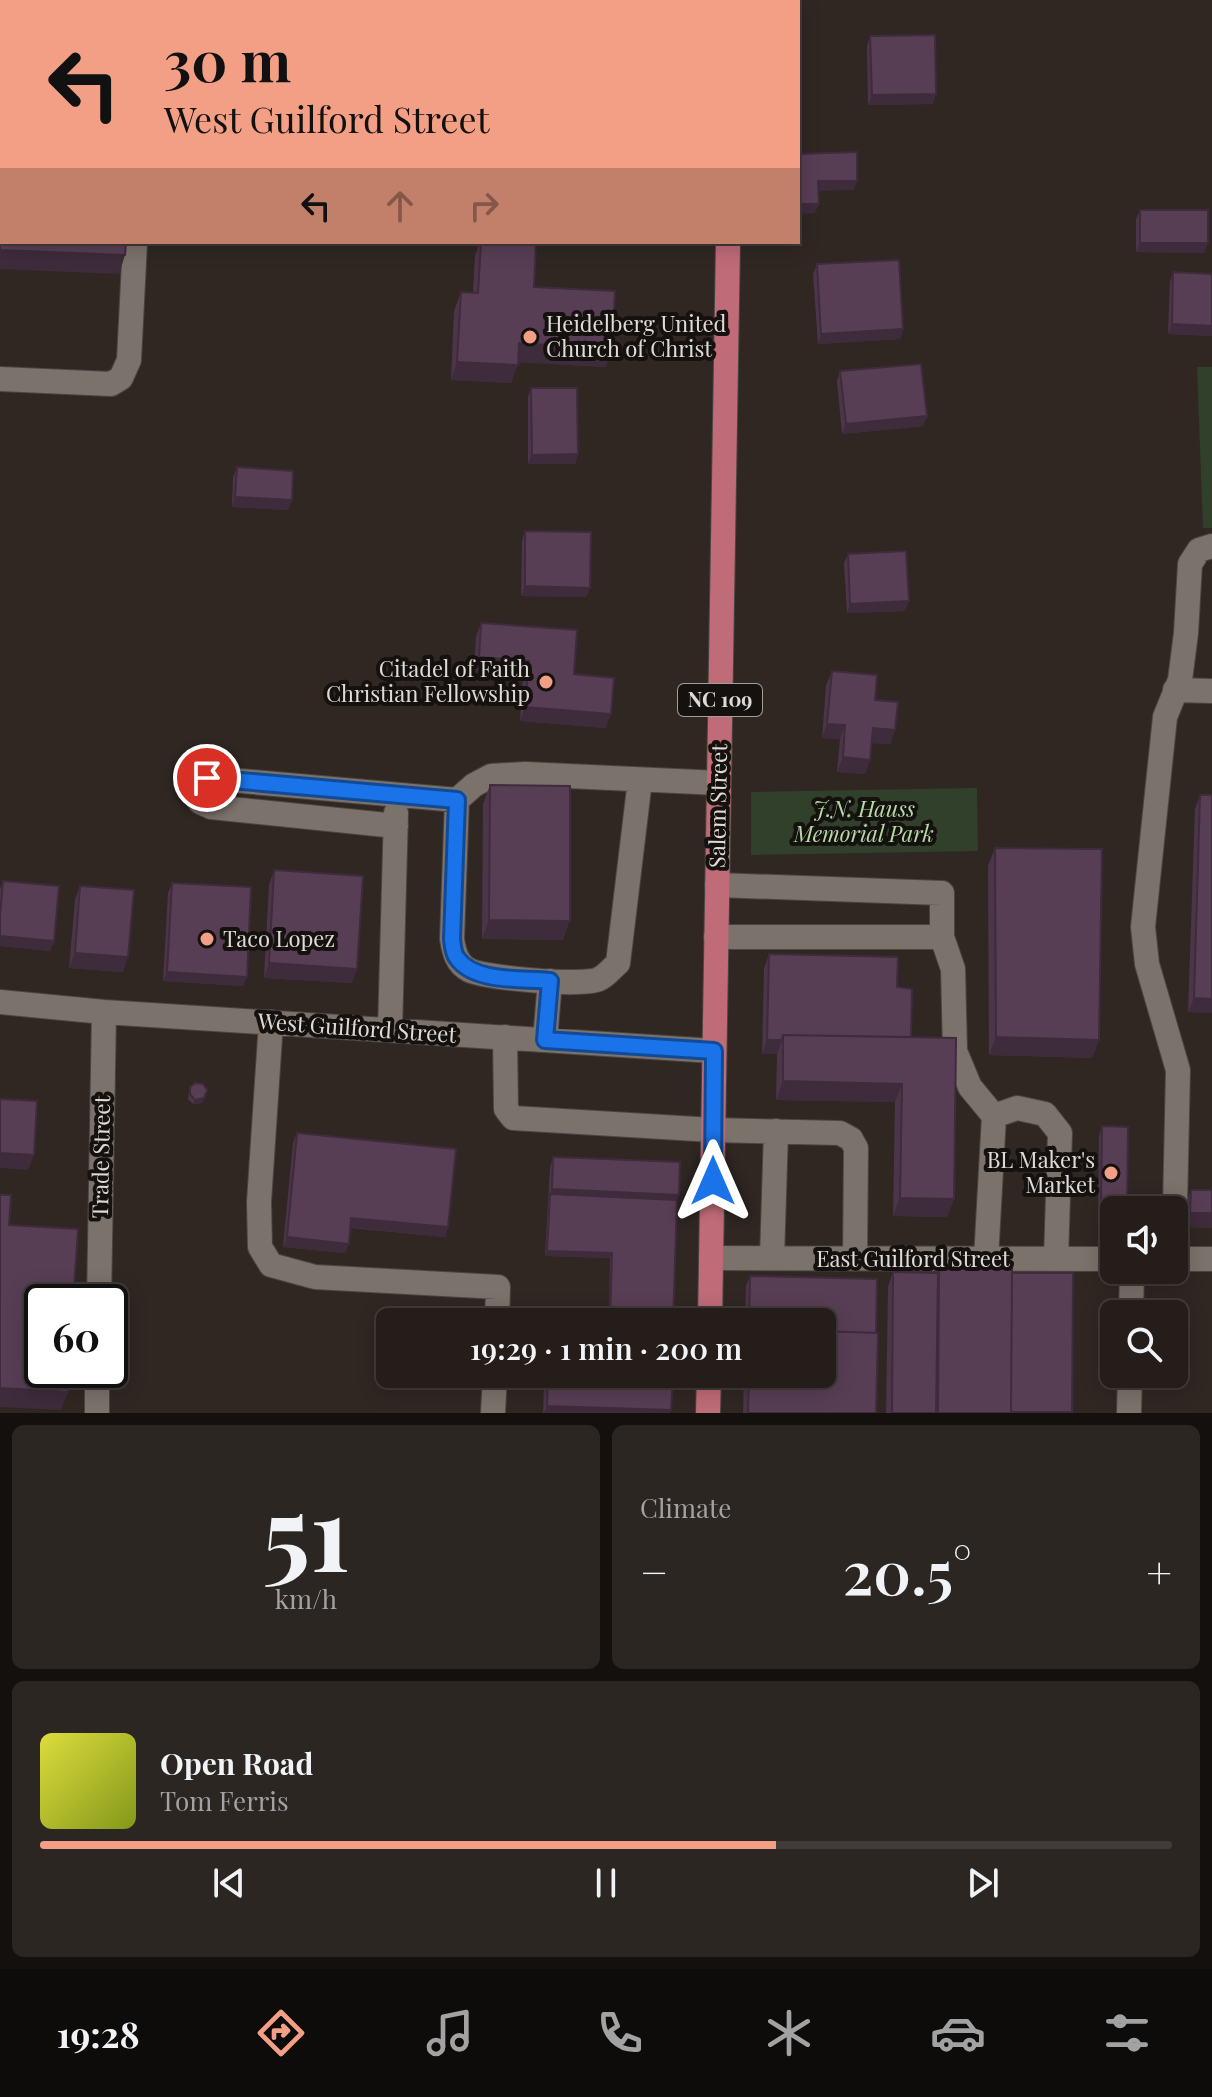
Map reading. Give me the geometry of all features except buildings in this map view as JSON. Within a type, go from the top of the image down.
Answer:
[{"type":"main road","name":"Salem Street","points":[[710,1308],[728,244]]},
{"type":"main road","points":[[708,1413],[709,1388]]},
{"type":"street","points":[[0,379],[111,384],[121,378],[129,360],[135,244]]},
{"type":"street","points":[[1175,1196],[1178,1070],[1147,964],[1143,927],[1165,717],[1180,680],[1190,564],[1199,550],[1212,546]]},
{"type":"street","points":[[1175,690],[1212,691]]},
{"type":"street","points":[[640,780],[618,963],[598,980],[577,983],[491,976],[469,970],[455,956],[452,939],[457,800],[474,785],[491,776],[525,774],[719,783]]},
{"type":"street","points":[[396,826],[211,807],[200,802],[197,787],[207,778],[457,800]]},
{"type":"street","points":[[390,1030],[398,793]]},
{"type":"street","points":[[717,885],[942,893],[942,937],[953,969],[955,1051],[970,1087],[994,1116],[986,1259]]},
{"type":"street","points":[[716,937],[942,937]]},
{"type":"street","points":[[545,1040],[550,981]]},
{"type":"street","name":"West Guilford Street","points":[[0,1002],[104,1012],[714,1051]]},
{"type":"street","name":"Trade Street","points":[[99,1284],[104,1012]]},
{"type":"street","points":[[271,1022],[259,1202],[260,1247],[271,1265],[315,1277],[498,1287],[497,1308]]},
{"type":"street","points":[[505,1037],[506,1109],[513,1118],[713,1130],[840,1133],[851,1139],[856,1148],[855,1259]]},
{"type":"street","points":[[994,1116],[1017,1108],[1045,1114],[1060,1133],[1056,1259]]},
{"type":"street","points":[[772,1258],[776,1131]]},
{"type":"street","name":"East Guilford Street","points":[[711,1258],[1100,1259]]},
{"type":"street","points":[[1188,1259],[1212,1259]]},
{"type":"street","points":[[97,1388],[97,1413]]},
{"type":"street","points":[[493,1413],[494,1388]]},
{"type":"street","points":[[1129,1413],[1130,1388]]},
{"type":"green space","points":[[1197,367],[1212,367],[1212,528],[1203,528]]},
{"type":"green space","name":"J.N. Hauss Memorial Park","points":[[977,788],[978,851],[751,855],[751,792]]},
{"type":"place","name":"Heidelberg United Church of Christ","points":[[530,337]]},
{"type":"place","name":"Citadel of Faith Christian Fellowship","points":[[546,682]]},
{"type":"place","name":"Taco Lopez","points":[[207,939]]},
{"type":"place","name":"BL Maker's Market","points":[[1111,1173]]},
{"type":"route","points":[[207,778],[457,800],[452,939],[455,956],[469,970],[491,976],[550,981],[545,1040],[714,1051],[713,1181]]}]
